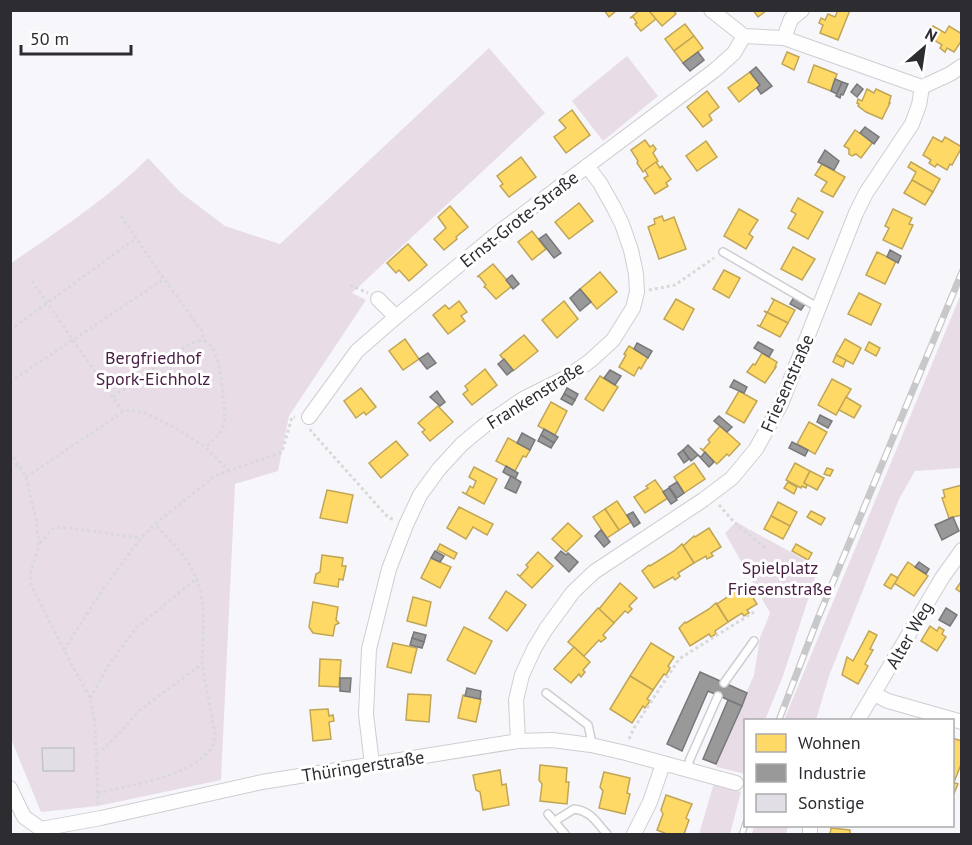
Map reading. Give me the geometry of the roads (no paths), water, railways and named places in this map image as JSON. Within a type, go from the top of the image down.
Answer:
[{"type":"street","points":[[711,10],[744,36],[784,38],[922,87],[962,66]]},
{"type":"street","points":[[784,38],[791,19],[802,10]]},
{"type":"street","name":"Ernst-Grote-Straße","points":[[309,416],[357,351],[498,233],[715,70],[734,53],[744,36]]},
{"type":"street","name":"Friesenstraße","points":[[518,741],[516,700],[522,675],[546,629],[573,592],[594,572],[732,478],[756,449],[782,404],[861,203],[912,124],[919,105],[922,87]]},
{"type":"street","name":"Frankenstraße","points":[[372,764],[366,714],[369,649],[389,569],[420,495],[439,469],[462,444],[485,425],[523,399],[567,377],[590,362],[613,340],[633,308],[637,292],[631,250],[614,208],[587,166]]},
{"type":"street","points":[[378,299],[396,317]]},
{"type":"street","name":"Alter Weg","points":[[859,719],[942,578],[962,550]]},
{"type":"street","points":[[874,694],[888,701],[951,719]]},
{"type":"street","name":"Thüringerstraße","points":[[10,789],[24,818],[40,829],[262,783],[518,741],[552,740],[591,745],[626,753],[735,783]]},
{"type":"street","points":[[634,834],[650,802],[663,764]]},
{"type":"lane","points":[[723,252],[819,308]]},
{"type":"lane","points":[[724,683],[754,640]]},
{"type":"lane","points":[[546,693],[588,725],[591,745]]},
{"type":"lane","points":[[687,769],[718,696]]},
{"type":"lane","points":[[555,821],[574,809],[583,810],[591,815],[607,834]]},
{"type":"lane","points":[[549,814],[565,834]]},
{"type":"railway","points":[[779,719],[818,618],[962,272]]},
{"type":"railway","points":[[742,834],[744,827]]},
{"type":"park label","name":"Bergfriedhof Spork-Eichholz","points":[[153,367]]},
{"type":"park label","name":"Spielplatz Friesenstraße","points":[[780,577]]}]
